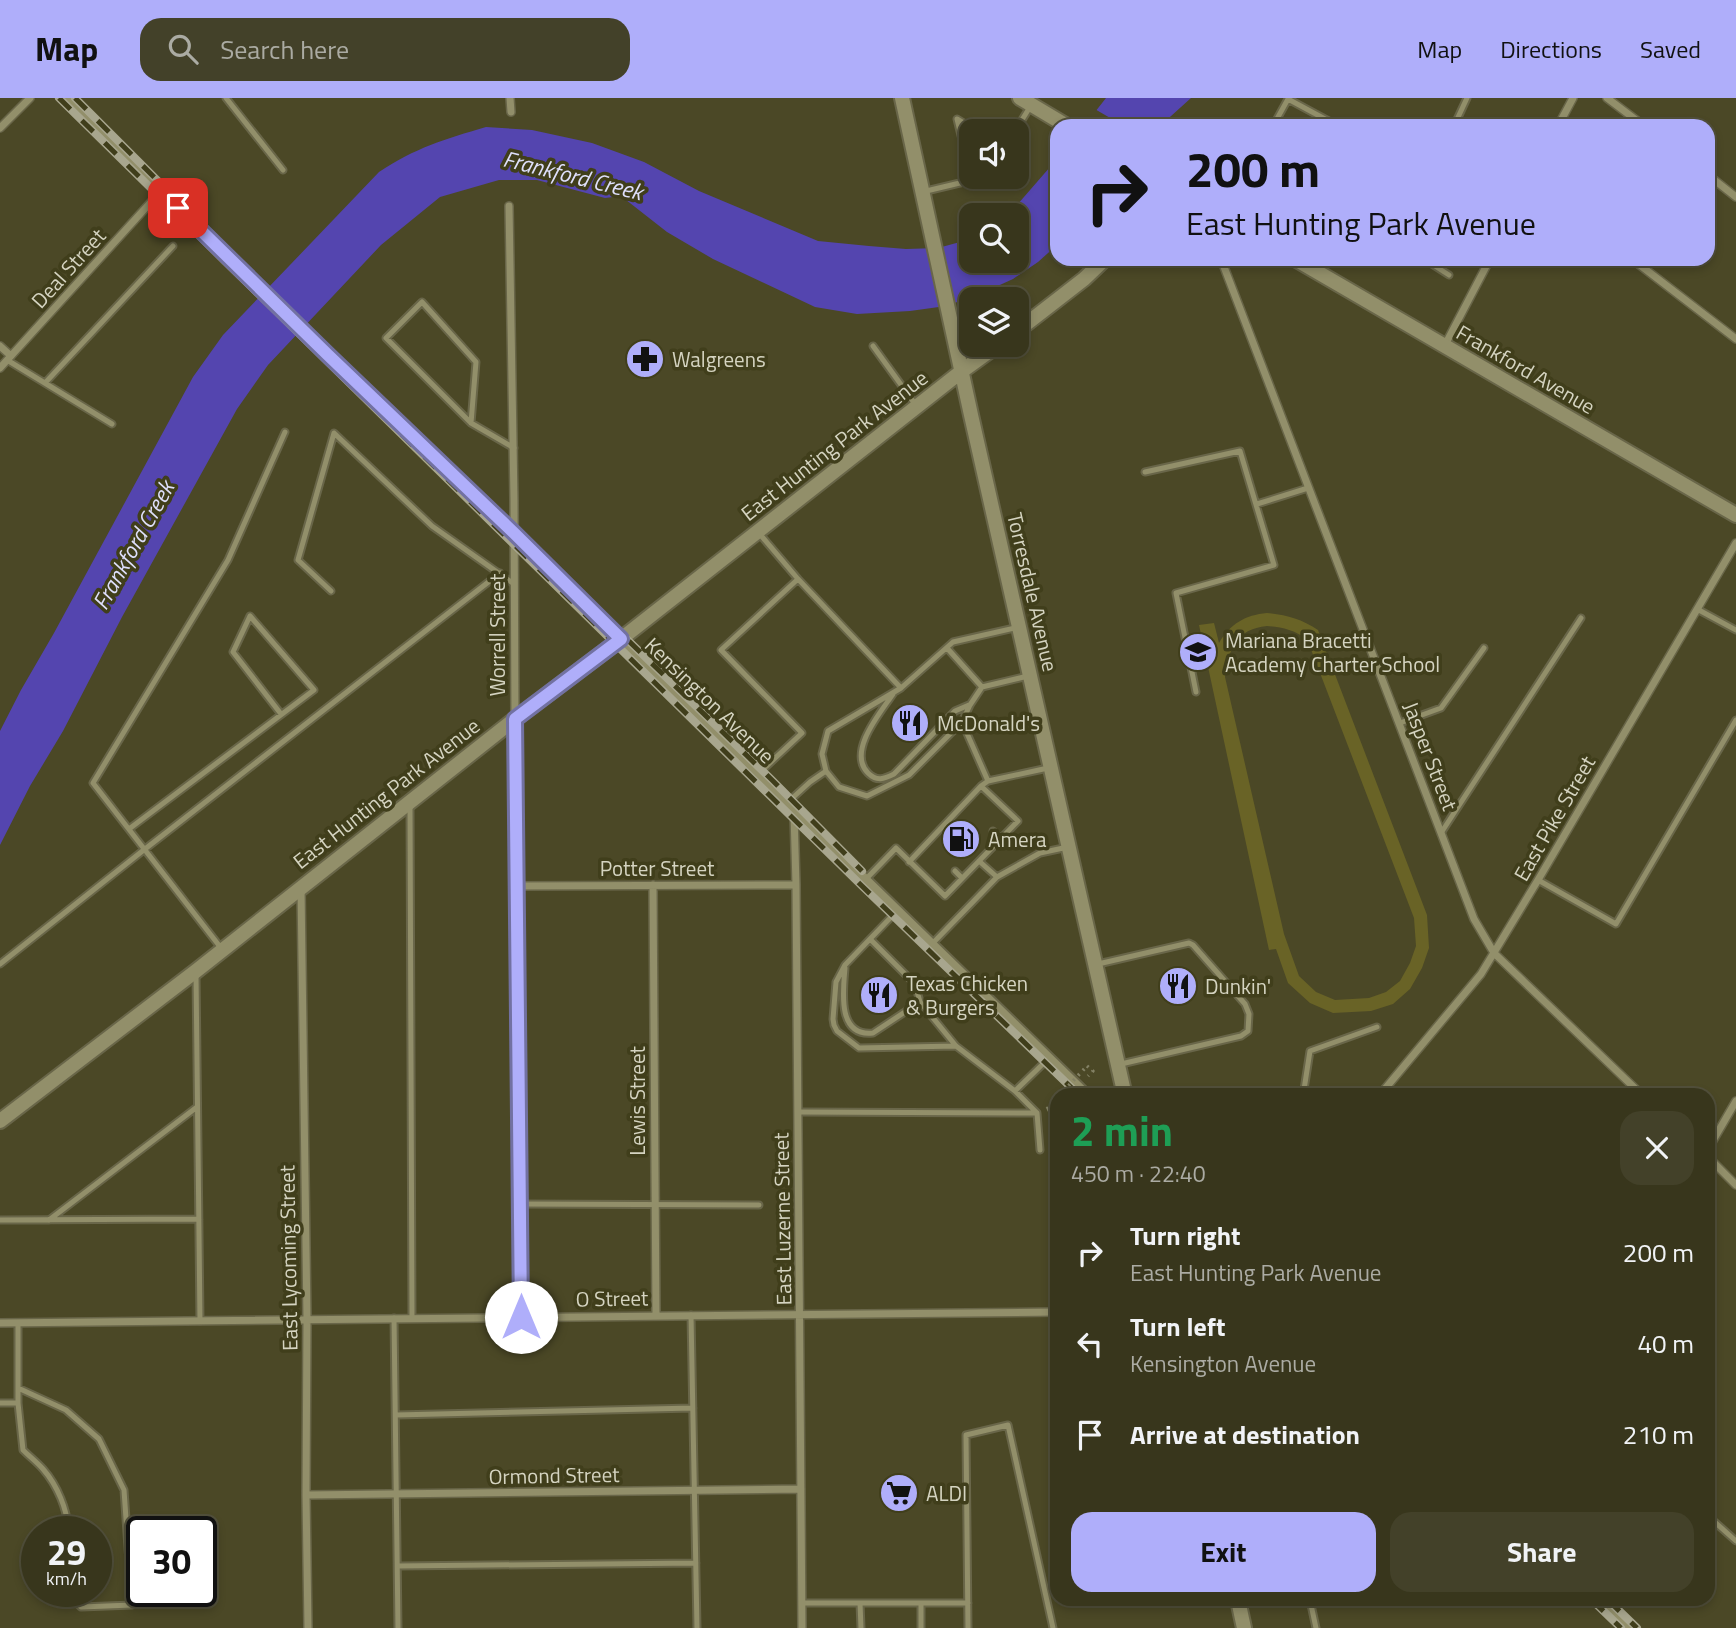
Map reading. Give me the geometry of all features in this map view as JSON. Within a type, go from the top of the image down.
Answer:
[{"type":"main road","name":"Torresdale Avenue","points":[[902,98],[1123,1088]]},
{"type":"main road","points":[[1026,101],[1056,119]]},
{"type":"main road","points":[[1029,322],[1098,266]]},
{"type":"main road","name":"Frankford Avenue","points":[[1308,266],[1734,511]]},
{"type":"main road","name":"East Hunting Park Avenue","points":[[0,1121],[981,357]]},
{"type":"main road","points":[[1239,1606],[1244,1628]]},
{"type":"street","points":[[0,128],[30,98]]},
{"type":"street","name":"Kensington Avenue","points":[[68,98],[228,259],[514,533],[896,912],[1078,1088]]},
{"type":"street","points":[[510,98],[511,112]]},
{"type":"street","points":[[1562,119],[1573,98]]},
{"type":"street","points":[[1607,98],[1635,119]]},
{"type":"street","points":[[1715,181],[1736,197]]},
{"type":"street","name":"Deal Street","points":[[0,368],[161,191]]},
{"type":"street","name":"Worrell Street","points":[[509,206],[514,448],[521,1317]]},
{"type":"street","name":"Jasper Street","points":[[1224,266],[1474,919],[1494,953],[1635,1088]]},
{"type":"street","points":[[1445,346],[1486,266]]},
{"type":"street","points":[[1641,266],[1736,339]]},
{"type":"street","points":[[0,346],[9,358]]},
{"type":"street","name":"East Pike Street","points":[[1386,1088],[1481,974],[1736,543]]},
{"type":"street","name":"East Luzerne Street","points":[[790,806],[796,885],[802,1628]]},
{"type":"street","name":"Potter Street","points":[[517,886],[796,885]]},
{"type":"street","name":"Lewis Street","points":[[653,886],[656,1315]]},
{"type":"street","name":"East Lycoming Street","points":[[301,888],[308,1628]]},
{"type":"street","points":[[1715,1137],[1736,1101]]},
{"type":"street","points":[[1715,1164],[1736,1185]]},
{"type":"street","name":"O Street","points":[[0,1323],[1050,1312]]},
{"type":"street","name":"Ormond Street","points":[[306,1495],[802,1489]]},
{"type":"street","points":[[1607,1606],[1630,1628]]},
{"type":"lane","points":[[226,98],[283,170]]},
{"type":"lane","points":[[1277,119],[1288,98],[1326,119]]},
{"type":"lane","points":[[1457,119],[1467,98]]},
{"type":"lane","points":[[1020,119],[1026,101]]},
{"type":"lane","points":[[922,192],[959,183]]},
{"type":"lane","points":[[46,383],[173,246]]},
{"type":"lane","points":[[1435,266],[1449,275]]},
{"type":"lane","points":[[471,423],[476,362],[422,302],[386,338],[471,423],[514,448]]},
{"type":"lane","points":[[873,346],[917,407]]},
{"type":"lane","points":[[9,358],[112,424]]},
{"type":"lane","points":[[222,948],[93,783],[228,560],[285,432]]},
{"type":"lane","points":[[331,591],[299,560],[334,433],[432,526],[514,584]]},
{"type":"lane","points":[[1145,472],[1240,451],[1274,565],[1176,593],[1196,692]]},
{"type":"lane","points":[[1257,504],[1308,488]]},
{"type":"lane","points":[[758,532],[898,690]]},
{"type":"lane","points":[[0,964],[500,573]]},
{"type":"lane","points":[[758,774],[802,733],[721,650],[798,579]]},
{"type":"lane","points":[[1697,609],[1736,630]]},
{"type":"lane","points":[[129,829],[281,715],[314,690],[250,616],[233,652],[281,715]]},
{"type":"lane","points":[[1441,833],[1581,618]]},
{"type":"lane","points":[[1019,627],[953,642],[898,690],[828,731],[822,754],[827,771],[839,787],[867,796],[909,775],[962,722],[982,687],[1030,676]]},
{"type":"lane","points":[[947,648],[982,687]]},
{"type":"lane","points":[[1400,723],[1441,708],[1484,648]]},
{"type":"lane","points":[[898,690],[871,727],[862,747],[862,763],[867,772],[875,778],[882,779],[894,774],[955,711],[971,705]]},
{"type":"lane","points":[[1538,880],[1616,924],[1736,720]]},
{"type":"lane","points":[[962,722],[988,781]]},
{"type":"lane","points":[[909,862],[988,781],[1051,768]]},
{"type":"lane","points":[[790,806],[810,782],[827,771]]},
{"type":"lane","points":[[865,881],[896,848],[945,896],[1017,821],[981,786]]},
{"type":"lane","points":[[410,802],[412,1318]]},
{"type":"lane","points":[[993,831],[1000,839]]},
{"type":"lane","points":[[931,945],[997,877],[1040,853],[1069,847]]},
{"type":"lane","points":[[979,861],[997,877]]},
{"type":"lane","points":[[955,871],[962,878]]},
{"type":"lane","points":[[896,912],[845,965],[836,982],[833,1019],[837,1031],[859,1048],[956,1046]]},
{"type":"lane","points":[[870,939],[915,984],[920,1002],[956,1046],[1015,1091],[1037,1113],[1041,1150]]},
{"type":"lane","points":[[1095,965],[1189,943],[1245,1004],[1249,1014],[1248,1031],[1241,1036],[1118,1064]]},
{"type":"lane","points":[[845,965],[845,1014],[858,1032],[873,1033],[920,1002]]},
{"type":"lane","points":[[195,971],[200,1321]]},
{"type":"lane","points":[[1304,1088],[1310,1051],[1377,1027]]},
{"type":"lane","points":[[1015,1091],[1048,1059]]},
{"type":"lane","points":[[49,1220],[198,1106]]},
{"type":"lane","points":[[798,1112],[1037,1113]]},
{"type":"lane","points":[[520,1204],[759,1205]]},
{"type":"lane","points":[[0,1220],[199,1219]]},
{"type":"lane","points":[[691,1315],[697,1628]]},
{"type":"lane","points":[[394,1318],[398,1628]]},
{"type":"lane","points":[[18,1323],[18,1403],[23,1450],[44,1470],[58,1493],[67,1516]]},
{"type":"lane","points":[[18,1388],[66,1410],[99,1439],[124,1490],[132,1605],[112,1606]]},
{"type":"lane","points":[[0,1403],[18,1403]]},
{"type":"lane","points":[[396,1415],[693,1408]]},
{"type":"lane","points":[[968,1628],[967,1435],[1008,1425],[1053,1628]]},
{"type":"lane","points":[[1715,1522],[1736,1541]]},
{"type":"lane","points":[[398,1566],[696,1563]]},
{"type":"lane","points":[[802,1603],[968,1603]]},
{"type":"lane","points":[[860,1603],[861,1628]]},
{"type":"lane","points":[[921,1603],[921,1628]]},
{"type":"lane","points":[[1311,1606],[1316,1628]]},
{"type":"path","points":[[1067,1088],[1088,1068]]},
{"type":"shaded area","points":[[1259,614],[1287,616],[1318,630],[1427,915],[1429,948],[1410,989],[1393,1004],[1371,1011],[1333,1013],[1310,1003],[1288,983],[1276,949],[1269,950],[1199,625],[1214,623],[1219,643],[1233,626],[1245,618]],"holes":[[[1267,626],[1293,631],[1307,639],[1414,918],[1416,946],[1400,981],[1386,992],[1369,998],[1335,1000],[1316,992],[1299,976],[1284,934],[1225,677],[1236,642],[1248,631]]]},
{"type":"water","points":[[1106,98],[1191,98],[1168,119],[1090,119]]},
{"type":"water","name":"Frankford Creek","points":[[486,127],[532,130],[592,143],[644,162],[699,191],[818,241],[906,249],[938,248],[959,242],[959,273],[1022,273],[995,287],[959,287],[959,301],[946,306],[857,314],[815,307],[713,259],[667,232],[621,196],[605,198],[537,180],[499,180],[440,197],[381,245],[268,365],[237,409],[0,845],[0,731],[193,377],[223,335],[379,172],[431,145]]},
{"type":"water","points":[[1050,167],[1050,251],[1029,268],[1029,203],[1019,203]]},
{"type":"pier","points":[[1093,108],[1112,119],[1085,119]]},
{"type":"railway","points":[[59,98],[862,886],[1072,1088]]},
{"type":"railway","points":[[75,98],[214,237]]},
{"type":"railway","points":[[537,552],[862,871]]},
{"type":"railway","points":[[1598,1606],[1621,1628]]},
{"type":"railway","points":[[1614,1606],[1637,1628]]},
{"type":"place","name":"Walgreens","points":[[645,359]]},
{"type":"place","name":"Mariana Bracetti Academy Charter School","points":[[1198,652]]},
{"type":"place","name":"McDonald's","points":[[910,723]]},
{"type":"place","name":"Amera","points":[[961,839]]},
{"type":"place","name":"Dunkin'","points":[[1178,986]]},
{"type":"place","name":"Texas Chicken & Burgers","points":[[879,995]]},
{"type":"place","name":"ALDI","points":[[899,1493]]},
{"type":"route","points":[[178,208],[621,639],[515,719],[521,1317]]}]
